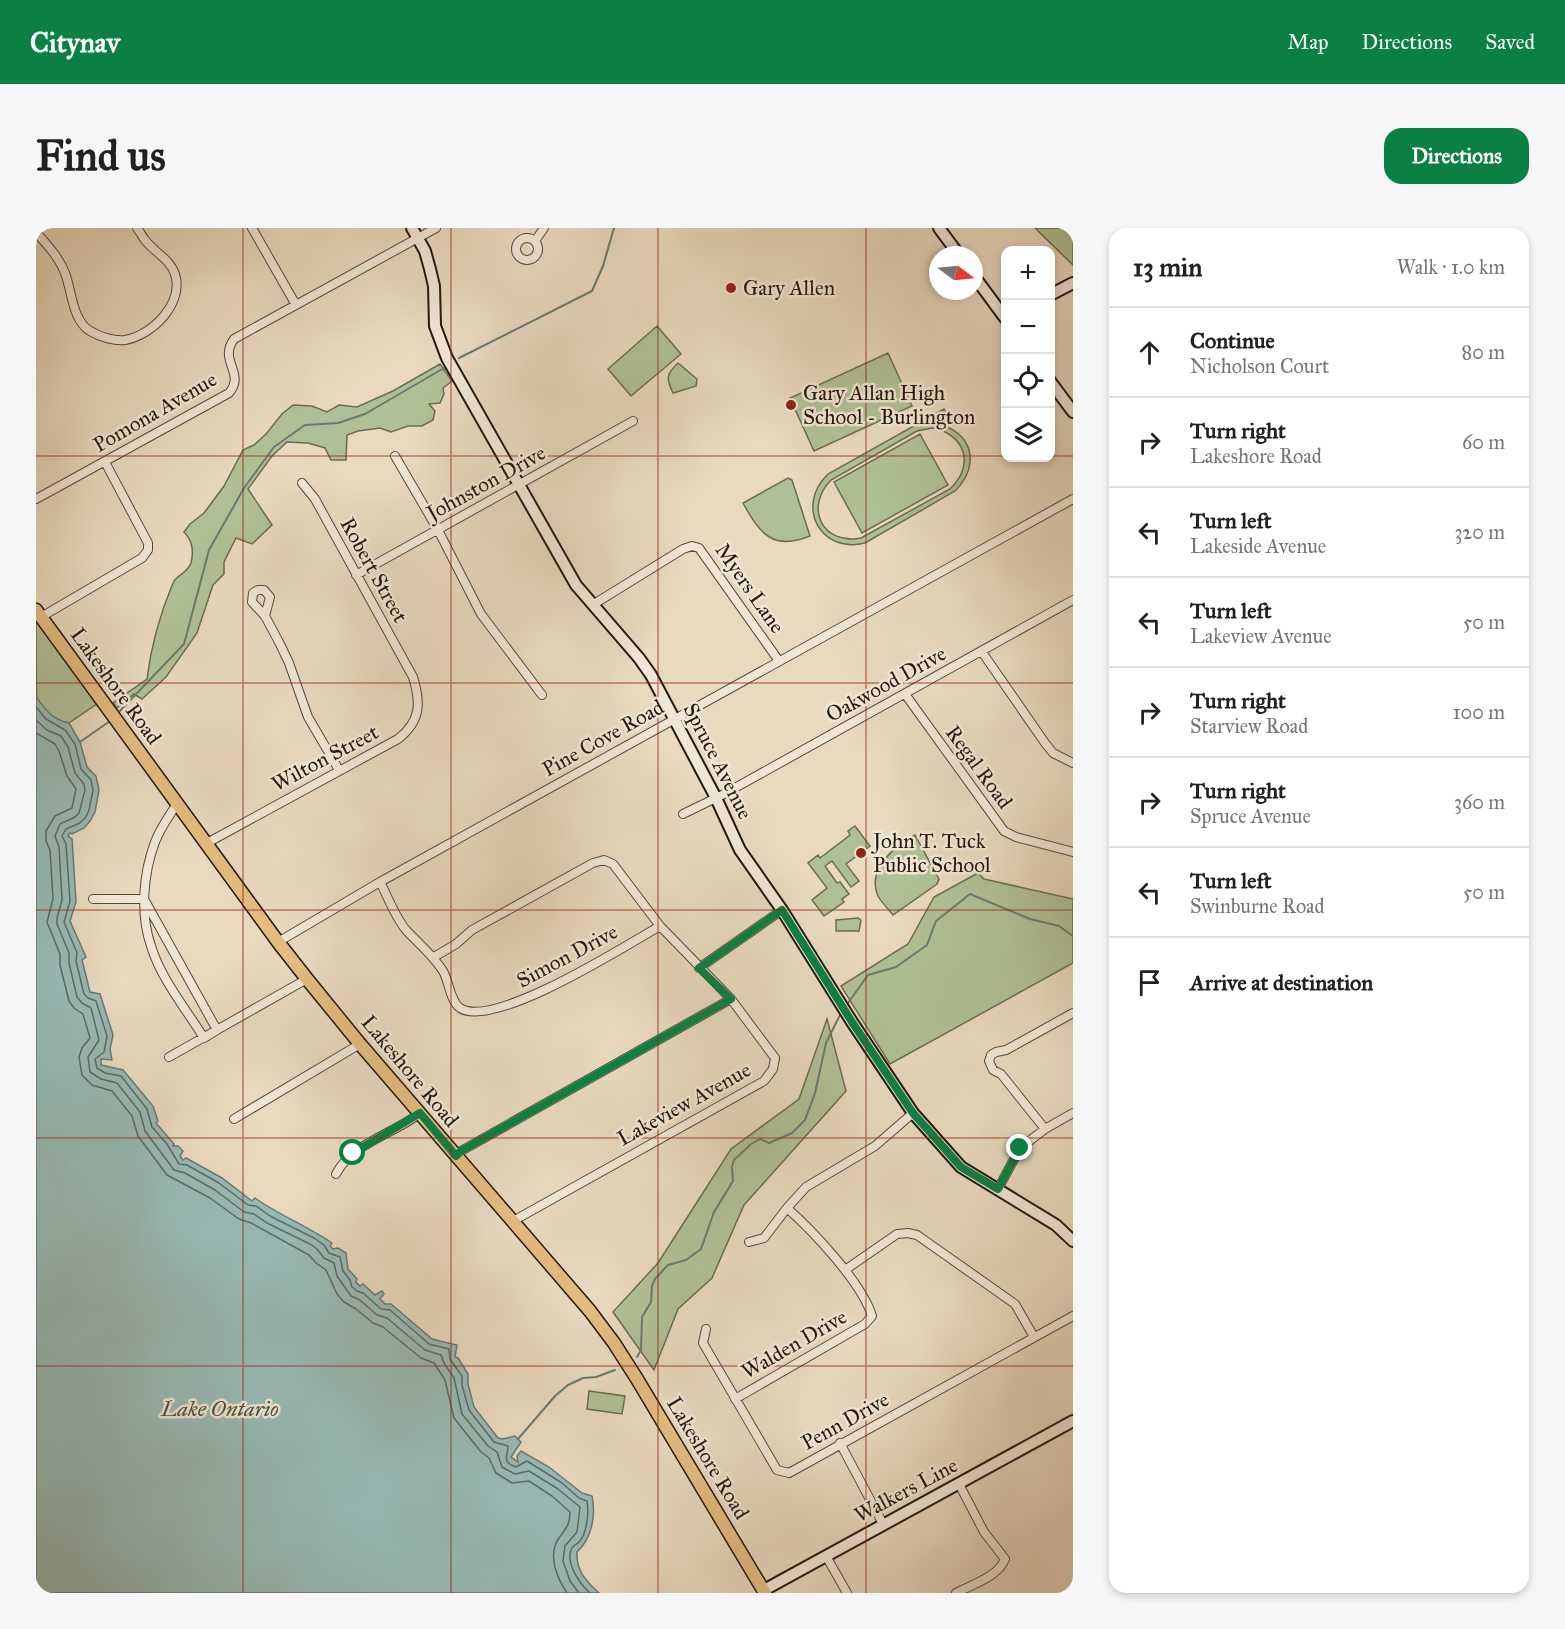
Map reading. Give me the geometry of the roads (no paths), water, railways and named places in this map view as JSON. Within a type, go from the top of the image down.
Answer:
[{"type":"main road","name":"Lakeshore Road","points":[[39,613],[307,979],[614,1342],[706,1492],[762,1592]]},
{"type":"street","points":[[36,232],[54,253],[65,272],[78,316],[88,330],[104,338],[126,340],[157,325],[171,305],[177,291],[175,274],[171,266],[145,241],[137,228]]},
{"type":"street","points":[[252,228],[296,305]]},
{"type":"street","name":"Pomona Avenue","points":[[36,500],[229,393],[235,386],[235,377],[228,354],[229,346],[234,339],[296,305],[415,233],[436,228]]},
{"type":"street","points":[[535,241],[544,228]]},
{"type":"street","points":[[939,228],[952,246]]},
{"type":"street","name":"Spruce Avenue","points":[[415,233],[425,251],[430,269],[434,286],[435,326],[447,358],[576,585],[639,658],[675,719],[741,850],[782,910],[852,1022],[913,1113],[961,1167],[1056,1225],[1073,1240]]},
{"type":"street","points":[[1055,292],[1073,283]]},
{"type":"street","points":[[983,288],[1001,313]]},
{"type":"street","points":[[1055,388],[1073,412]]},
{"type":"street","name":"Johnston Drive","points":[[356,575],[633,421]]},
{"type":"street","points":[[395,456],[438,530],[481,614],[542,695]]},
{"type":"street","points":[[39,613],[142,558],[148,550],[148,543],[105,462]]},
{"type":"street","name":"Robert Street","points":[[302,483],[315,499],[413,677]]},
{"type":"street","name":"Pine Cove Road","points":[[278,942],[380,882],[1073,499]]},
{"type":"street","name":"Myers Lane","points":[[594,604],[683,549],[692,546],[699,548],[779,661]]},
{"type":"street","name":"Oakwood Drive","points":[[683,814],[716,798],[1073,600]]},
{"type":"street","points":[[265,616],[289,663],[308,717],[339,770]]},
{"type":"street","points":[[982,652],[1053,753],[1073,763]]},
{"type":"street","name":"Wilton Street","points":[[207,843],[398,739],[408,731],[418,712],[418,695],[413,677]]},
{"type":"street","name":"Regal Road","points":[[905,694],[1004,831],[1016,837],[1073,852]]},
{"type":"street","points":[[178,802],[155,840],[149,859],[144,908],[151,946],[164,973],[204,1038]]},
{"type":"street","name":"Lakeview Avenue","points":[[434,957],[456,944],[472,930],[593,863],[604,860],[613,864],[660,926],[731,999],[775,1058],[773,1069],[765,1081],[513,1221]]},
{"type":"street","name":"Simon Drive","points":[[380,882],[405,929],[434,957],[445,974],[456,1004],[466,1010],[479,1011],[521,1002],[660,926]]},
{"type":"street","points":[[93,899],[144,899]]},
{"type":"street","points":[[144,899],[218,1030],[169,1057]]},
{"type":"street","points":[[699,968],[782,910]]},
{"type":"street","points":[[204,1038],[307,979]]},
{"type":"street","points":[[456,1156],[461,1151],[731,999]]},
{"type":"street","points":[[1045,1129],[1001,1074],[993,1070],[989,1061],[991,1055],[996,1052],[1006,1050],[1073,1014]]},
{"type":"street","points":[[234,1119],[360,1044]]},
{"type":"street","points":[[336,1174],[341,1163],[353,1153],[420,1113]]},
{"type":"street","points":[[749,1242],[764,1238],[806,1187],[875,1146],[913,1113]]},
{"type":"street","points":[[998,1189],[1020,1148],[1045,1129],[1073,1113]]},
{"type":"street","name":"Walden Drive","points":[[735,1399],[871,1319],[872,1314],[844,1270],[807,1225],[787,1208]]},
{"type":"street","points":[[844,1270],[897,1234],[917,1235],[1016,1304],[1034,1337]]},
{"type":"street","name":"Penn Drive","points":[[706,1329],[703,1343],[735,1399],[777,1470],[789,1473],[1073,1316]]},
{"type":"street","name":"Walkers Line","points":[[762,1592],[1072,1423]]},
{"type":"street","points":[[840,1443],[883,1524]]},
{"type":"street","points":[[956,1593],[997,1571],[1002,1567],[1005,1559],[984,1532],[959,1484]]},
{"type":"street","points":[[826,1556],[847,1593]]},
{"type":"water","name":"Lake Ontario","points":[[36,697],[54,717],[69,723],[80,742],[87,767],[96,776],[99,790],[95,812],[90,821],[84,828],[68,836],[72,839],[76,902],[70,921],[86,957],[82,960],[90,992],[100,994],[113,1035],[110,1049],[112,1060],[101,1059],[101,1065],[123,1070],[153,1106],[158,1121],[156,1123],[174,1144],[173,1146],[178,1146],[183,1151],[180,1156],[183,1160],[186,1158],[222,1178],[252,1201],[255,1198],[332,1243],[330,1246],[333,1249],[338,1248],[346,1253],[348,1269],[360,1286],[363,1284],[375,1295],[382,1291],[384,1294],[380,1299],[385,1304],[391,1304],[432,1339],[457,1345],[455,1357],[468,1374],[474,1407],[498,1438],[515,1436],[521,1442],[511,1457],[518,1462],[517,1456],[521,1451],[549,1467],[582,1493],[592,1496],[592,1526],[577,1552],[577,1559],[583,1575],[599,1593],[36,1593]]},
{"type":"waterway","points":[[459,358],[592,291],[603,266],[614,228]]},
{"type":"waterway","points":[[118,713],[184,644],[209,550],[244,488],[274,447],[305,425],[338,423],[365,414],[444,368]]},
{"type":"waterway","points":[[80,742],[110,721]]},
{"type":"waterway","points":[[848,1003],[868,975],[896,967],[927,945],[936,921],[970,894],[1030,919],[1059,926],[1073,936]]},
{"type":"waterway","points":[[637,1357],[641,1350],[642,1317],[651,1302],[655,1279],[668,1265],[686,1260],[701,1249],[714,1212],[733,1181],[734,1160],[751,1144],[760,1139],[769,1143],[792,1133],[805,1120],[815,1093],[826,1043],[840,1015]]},
{"type":"waterway","points":[[518,1439],[555,1396],[568,1385],[583,1378],[596,1377],[615,1370]]},
{"type":"place","name":"Gary Allen","points":[[731,288]]},
{"type":"place","name":"Gary Allan High School - Burlington","points":[[791,405]]},
{"type":"place","name":"John T. Tuck Public School","points":[[861,853]]}]
